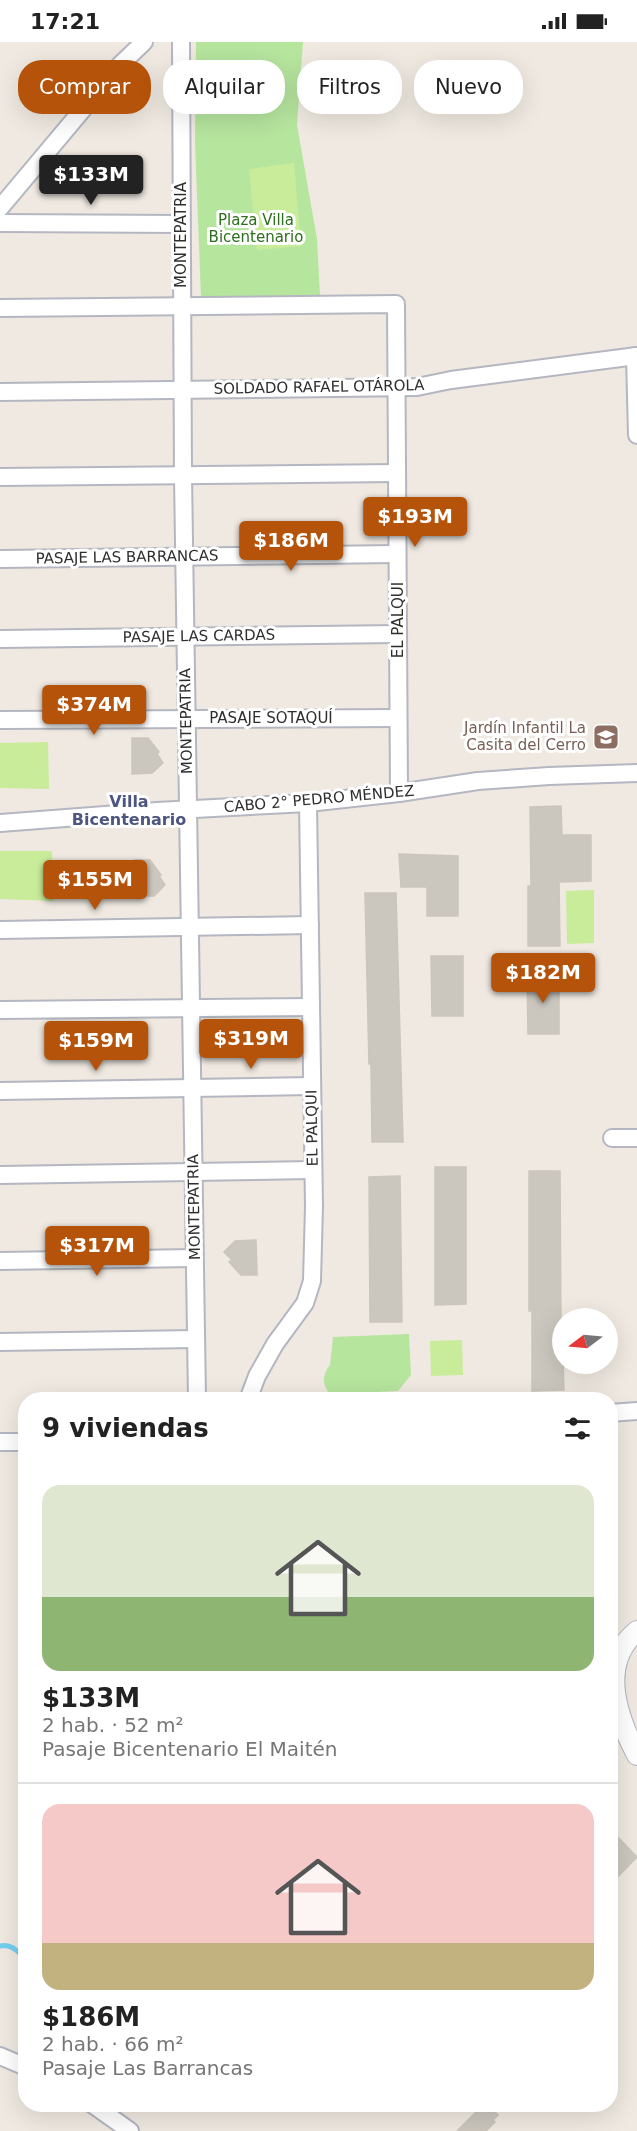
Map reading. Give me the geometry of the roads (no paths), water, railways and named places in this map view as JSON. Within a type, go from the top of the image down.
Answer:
[{"type":"street","points":[[0,208],[120,65],[144,42]]},
{"type":"street","name":"MONTEPATRIA","points":[[181,42],[183,476],[197,1392]]},
{"type":"street","points":[[0,223],[182,224]]},
{"type":"street","name":"EL PALQUI","points":[[182,306],[396,304],[399,793]]},
{"type":"street","points":[[0,308],[182,306]]},
{"type":"street","points":[[636,356],[637,435]]},
{"type":"street","name":"SOLDADO RAFAEL OTÁROLA","points":[[0,392],[417,387],[451,380],[636,356]]},
{"type":"street","points":[[0,477],[397,473]]},
{"type":"street","name":"PASAJE LAS BARRANCAS","points":[[0,559],[398,554]]},
{"type":"street","name":"PASAJE LAS CARDAS","points":[[0,639],[398,634]]},
{"type":"street","name":"PASAJE SOTAQUÍ","points":[[0,720],[398,718]]},
{"type":"street","name":"CABO 2° PEDRO MÉNDEZ","points":[[0,823],[308,803],[478,782],[549,776],[637,773]]},
{"type":"street","name":"EL PALQUI","points":[[251,1392],[265,1359],[282,1332],[305,1303],[310,1293],[313,1270],[308,803]]},
{"type":"street","points":[[0,930],[310,925]]},
{"type":"street","points":[[0,1010],[310,1007]]},
{"type":"street","points":[[0,1091],[311,1086]]},
{"type":"street","points":[[612,1138],[637,1138]]},
{"type":"street","points":[[0,1175],[312,1170]]},
{"type":"street","points":[[0,1261],[194,1258]]},
{"type":"street","points":[[0,1342],[195,1339]]},
{"type":"street","points":[[618,1413],[637,1412]]},
{"type":"street","points":[[0,1442],[18,1442]]},
{"type":"street","points":[[618,1658],[625,1644],[637,1631]]},
{"type":"street","points":[[618,1706],[623,1725],[637,1755]]},
{"type":"street","points":[[0,2056],[18,2064]]},
{"type":"street","points":[[103,2112],[130,2131]]},
{"type":"waterway","points":[[0,1946],[11,1947],[18,1952]]},
{"type":"place","name":"Jardín Infantil La Casita del Cerro","points":[[606,737]]},
{"type":"district","name":"Villa Bicentenario","points":[[129,810]]},
{"type":"park label","name":"Plaza Villa Bicentenario","points":[[256,228]]}]
